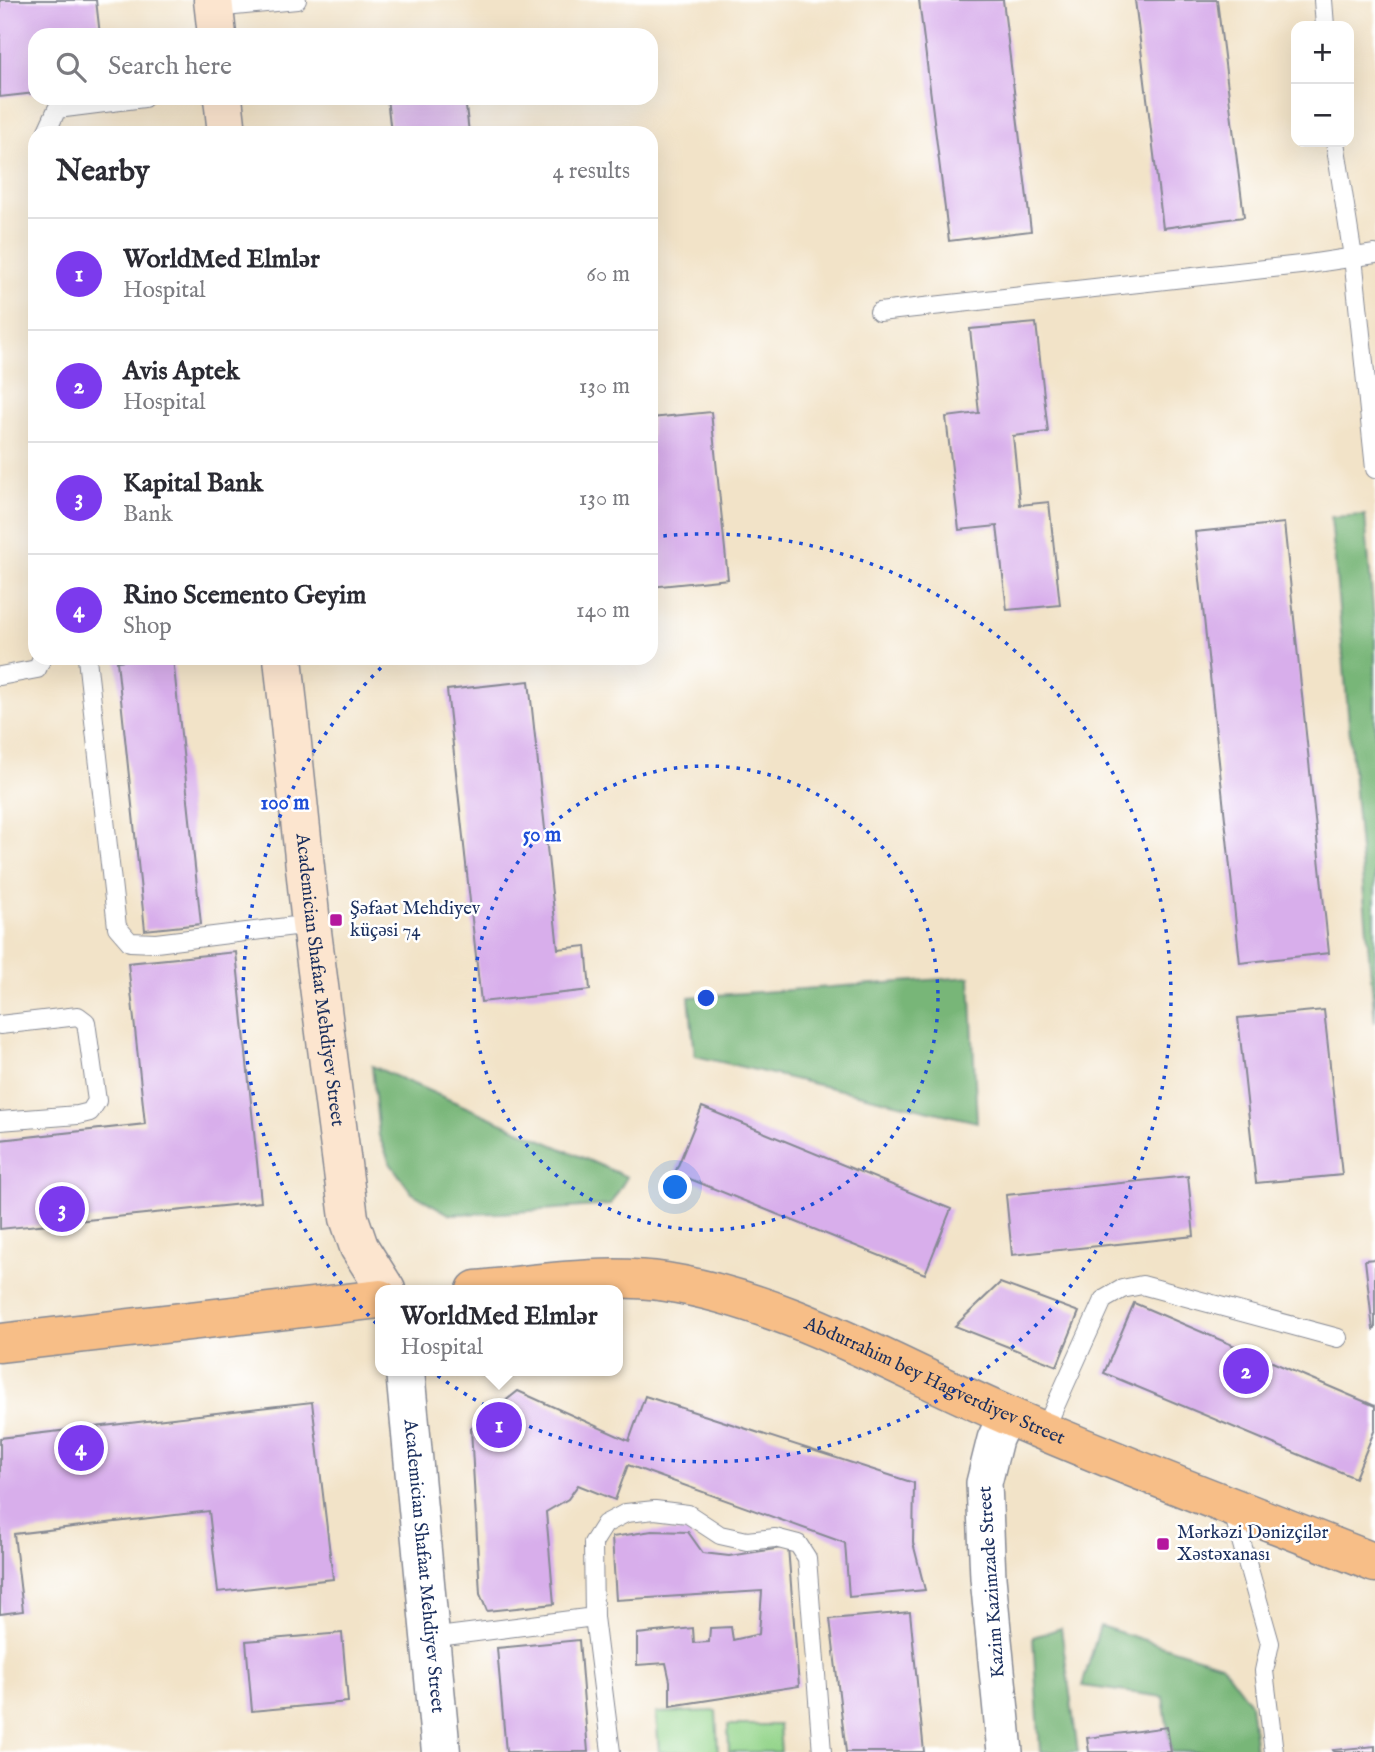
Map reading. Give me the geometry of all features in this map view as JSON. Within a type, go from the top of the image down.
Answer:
[{"type":"main road","points":[[224,105],[226,126]]},
{"type":"main road","name":"Academician Shafaat Mehdiyev Street","points":[[284,665],[311,924],[349,1218],[359,1247],[383,1285]]},
{"type":"main road","name":"Abdurrahim bey Hagverdiyev Street","points":[[522,1285],[617,1278],[665,1282],[763,1307],[1044,1431],[1375,1563]]},
{"type":"main road","points":[[0,1343],[375,1300]]},
{"type":"street","name":"Academician Shafaat Mehdiyev Street","points":[[405,1376],[441,1752]]},
{"type":"street","name":"Kazim Kazimzade Street","points":[[1005,1752],[988,1578],[984,1483],[995,1438],[1006,1415]]},
{"type":"lane","points":[[215,14],[297,0]]},
{"type":"lane","points":[[1323,0],[1325,21]]},
{"type":"lane","points":[[49,126],[57,109],[89,105]]},
{"type":"lane","points":[[1336,147],[1353,257],[1375,469]]},
{"type":"lane","points":[[879,312],[1309,264],[1375,254]]},
{"type":"lane","points":[[0,676],[37,670],[39,665]]},
{"type":"lane","points":[[88,665],[117,927],[130,942],[156,943],[311,924]]},
{"type":"lane","points":[[0,1025],[78,1016],[86,1022],[97,1101],[90,1112],[78,1115],[0,1121]]},
{"type":"lane","points":[[1044,1431],[1103,1300],[1122,1289],[1142,1285],[1338,1338]]},
{"type":"lane","points":[[1231,1506],[1269,1643],[1264,1671],[1273,1752]]},
{"type":"lane","points":[[611,1752],[594,1617],[593,1543],[605,1524],[626,1513],[655,1510],[688,1514],[720,1535],[747,1541],[775,1538],[798,1544],[807,1558],[822,1752]]},
{"type":"lane","points":[[430,1638],[594,1617]]},
{"type":"green space","points":[[1365,515],[1375,633],[1375,1023],[1331,517]]},
{"type":"green space","points":[[970,977],[977,1122],[695,1056],[689,997]]},
{"type":"green space","points":[[372,1066],[627,1177],[610,1205],[449,1214],[412,1193],[390,1163],[379,1136]]},
{"type":"green space","points":[[1100,1626],[1221,1664],[1250,1703],[1256,1752],[1171,1752],[1163,1697],[1082,1686]]},
{"type":"green space","points":[[1061,1628],[1078,1752],[1040,1752],[1033,1637]]},
{"type":"green space","points":[[716,1711],[718,1752],[659,1752],[656,1713]]},
{"type":"green space","points":[[728,1725],[779,1725],[781,1752],[729,1752]]},
{"type":"building","points":[[0,0],[96,0],[99,28],[28,28],[28,94],[0,97]]},
{"type":"building","points":[[919,0],[1003,0],[1031,231],[949,241]]},
{"type":"building","points":[[1135,0],[1217,0],[1244,217],[1163,228]]},
{"type":"building","points":[[388,105],[466,105],[468,126],[390,126]]},
{"type":"building","points":[[1036,323],[1048,432],[1013,436],[1020,505],[1049,502],[1060,605],[1007,610],[997,526],[959,530],[946,417],[979,413],[970,329]]},
{"type":"building","points":[[711,412],[728,579],[658,586],[658,417]]},
{"type":"building","points":[[1284,523],[1329,953],[1240,963],[1195,532]]},
{"type":"building","points":[[117,665],[174,665],[201,924],[145,930]]},
{"type":"building","points":[[529,681],[558,949],[586,946],[590,990],[481,1002],[447,690]]},
{"type":"building","points":[[236,952],[261,1202],[0,1229],[0,1140],[145,1124],[128,963]]},
{"type":"building","points":[[1324,1010],[1342,1175],[1256,1183],[1238,1018]]},
{"type":"building","points":[[702,1107],[951,1209],[925,1274],[675,1173]]},
{"type":"building","points":[[1188,1176],[1194,1236],[1012,1255],[1006,1195]]},
{"type":"building","points":[[1375,1259],[1375,1329],[1373,1330],[1365,1260]]},
{"type":"building","points":[[1000,1283],[1079,1312],[1057,1366],[955,1326]]},
{"type":"building","points":[[1134,1303],[1375,1406],[1375,1429],[1355,1478],[1104,1373]]},
{"type":"building","points":[[518,1391],[629,1441],[645,1396],[914,1483],[913,1543],[925,1590],[849,1597],[845,1543],[628,1465],[615,1500],[578,1485],[568,1499],[546,1512],[554,1604],[487,1611],[480,1594],[471,1428]]},
{"type":"building","points":[[312,1402],[333,1579],[218,1592],[209,1511],[14,1534],[23,1611],[0,1614],[0,1438]]},
{"type":"building","points":[[652,1531],[688,1532],[703,1553],[729,1556],[788,1547],[799,1686],[670,1706],[670,1681],[666,1663],[637,1665],[637,1634],[693,1628],[694,1643],[709,1642],[710,1628],[731,1627],[733,1640],[759,1634],[762,1591],[616,1600],[612,1537]]},
{"type":"building","points":[[910,1612],[924,1752],[846,1752],[830,1619]]},
{"type":"building","points":[[342,1633],[348,1702],[252,1711],[246,1641]]},
{"type":"building","points":[[579,1640],[588,1752],[506,1752],[497,1648]]},
{"type":"building","points":[[1167,1727],[1171,1752],[1089,1752],[1087,1738]]},
{"type":"building","points":[[1375,1746],[1375,1752],[1333,1750]]},
{"type":"place","name":"Şəfaət Mehdiyev küçəsi 74","points":[[336,920]]},
{"type":"place","name":"Kapital Bank","points":[[62,1209]]},
{"type":"place","name":"Avis Aptek","points":[[1246,1371]]},
{"type":"place","name":"WorldMed Elmlər","points":[[499,1425]]},
{"type":"place","name":"Rino Scemento Geyim","points":[[81,1448]]},
{"type":"place","name":"Mərkəzi Dənizçilər Xəstəxanası","points":[[1163,1544]]}]
